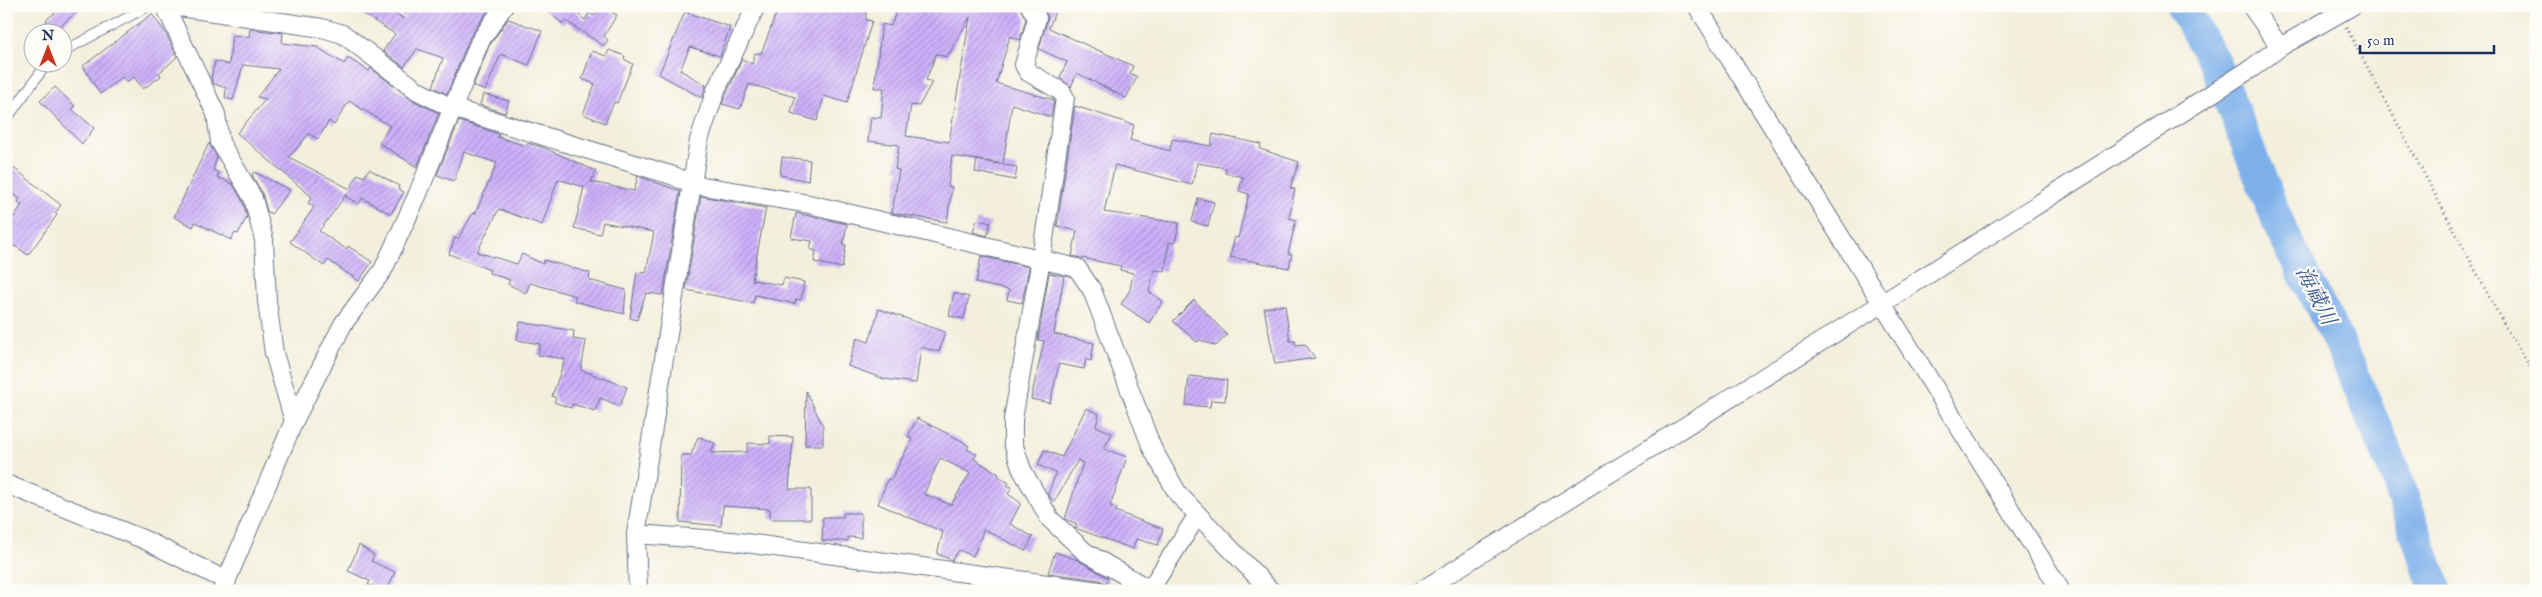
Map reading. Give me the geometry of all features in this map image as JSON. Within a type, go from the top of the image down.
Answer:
[{"type":"street","points":[[165,6],[216,114],[220,142],[253,198],[264,240],[267,301],[274,353],[294,422]]},
{"type":"street","points":[[173,6],[322,28],[342,34],[418,91],[452,108],[674,176],[691,184],[810,204],[1076,268],[1092,290],[1152,448],[1178,494],[1197,516],[1271,591]]},
{"type":"street","points":[[6,484],[145,540],[224,586],[294,422],[343,324],[383,270],[417,196],[480,41],[504,6]]},
{"type":"street","points":[[638,591],[636,534],[699,140],[716,90],[756,6]]},
{"type":"street","points":[[1030,6],[1037,18],[1024,65],[1028,72],[1062,92],[1065,98],[1041,259],[1013,418],[1012,443],[1022,470],[1050,519],[1085,552],[1149,590],[1197,516]]},
{"type":"street","points":[[1697,6],[2061,591]]},
{"type":"street","points":[[2251,6],[2280,47]]},
{"type":"street","points":[[1421,591],[1883,303],[2252,68],[2280,47],[2346,10]]},
{"type":"street","points":[[636,534],[731,541],[1099,591]]},
{"type":"lane","points":[[72,47],[149,6]]},
{"type":"lane","points":[[6,120],[41,72]]},
{"type":"path","points":[[2346,10],[2506,328],[2536,376]]},
{"type":"building","points":[[63,6],[84,6],[65,22],[48,22],[46,20]]},
{"type":"building","points":[[350,6],[384,6],[404,19],[407,6],[491,6],[470,37],[447,94],[433,87],[443,58],[417,49],[404,67],[383,51],[395,34]]},
{"type":"building","points":[[541,6],[579,6],[575,11],[585,20],[589,13],[594,16],[600,6],[617,15],[604,36],[608,40],[604,46],[566,21],[563,24]]},
{"type":"building","points":[[779,6],[855,6],[866,9],[866,20],[872,21],[847,103],[824,96],[817,121],[791,113],[795,97],[749,84],[740,109],[722,104],[742,59],[752,64],[755,53],[761,54]]},
{"type":"building","points":[[898,6],[1019,6],[1026,19],[1020,40],[1010,36],[996,83],[1054,100],[1051,117],[1012,104],[1003,164],[952,156],[948,186],[952,187],[947,222],[892,213],[899,170],[895,169],[899,145],[868,141],[871,117],[881,118],[884,88],[874,88],[882,24],[891,26]],"holes":[[[970,17],[949,142],[906,136],[911,105],[919,106],[932,82],[926,80],[936,54],[947,57]]]},
{"type":"building","points":[[1042,6],[1057,6],[1049,28],[1133,66],[1130,73],[1137,77],[1126,98],[1077,73],[1071,87],[1060,78],[1067,62],[1039,49],[1048,17]]},
{"type":"building","points":[[685,12],[730,27],[720,56],[690,47],[680,70],[706,85],[702,98],[659,74]]},
{"type":"building","points":[[152,14],[165,32],[177,57],[159,73],[161,76],[143,89],[134,77],[126,82],[122,77],[100,94],[83,66]]},
{"type":"building","points":[[508,19],[542,31],[529,65],[501,54],[485,91],[473,86],[489,46]]},
{"type":"building","points":[[250,29],[283,33],[282,43],[317,47],[344,64],[348,58],[369,71],[371,68],[412,100],[439,113],[417,167],[379,143],[390,126],[349,101],[334,125],[329,121],[318,139],[309,134],[289,157],[350,189],[358,174],[364,177],[369,169],[399,186],[398,189],[404,192],[391,214],[362,198],[359,204],[346,197],[347,194],[319,231],[346,249],[348,246],[372,262],[359,281],[328,260],[324,266],[290,242],[314,207],[308,203],[312,197],[237,133],[266,99],[257,97],[279,69],[243,65],[233,100],[225,98],[226,88],[214,84],[211,78],[215,61],[229,65],[232,35],[249,37]]},
{"type":"building","points":[[609,50],[625,56],[624,59],[633,64],[617,103],[614,102],[605,123],[583,114],[595,84],[582,79],[592,51],[606,56]]},
{"type":"building","points":[[55,87],[75,106],[72,109],[94,128],[82,144],[40,101]]},
{"type":"building","points":[[483,94],[509,101],[505,113],[480,105]]},
{"type":"building","points":[[1075,106],[1134,125],[1130,140],[1170,151],[1172,139],[1211,146],[1213,134],[1261,144],[1260,149],[1299,162],[1290,188],[1295,189],[1289,218],[1296,220],[1288,254],[1292,254],[1289,268],[1230,257],[1235,237],[1238,238],[1249,194],[1239,191],[1243,177],[1225,173],[1226,168],[1197,163],[1192,185],[1115,165],[1104,212],[1179,223],[1175,243],[1169,242],[1165,271],[1154,270],[1149,292],[1163,301],[1149,323],[1121,304],[1130,290],[1133,273],[1120,270],[1121,266],[1072,256],[1077,231],[1057,226]]},
{"type":"building","points":[[459,121],[499,134],[498,137],[526,146],[527,143],[542,147],[596,171],[591,182],[634,191],[638,176],[680,191],[663,295],[646,293],[637,320],[630,318],[637,272],[646,273],[654,232],[603,222],[600,234],[574,228],[584,187],[558,179],[542,225],[499,209],[477,252],[517,264],[522,254],[543,264],[544,260],[590,273],[589,280],[626,290],[624,314],[574,301],[576,296],[530,283],[526,293],[508,284],[510,280],[489,273],[490,270],[449,254],[455,238],[458,239],[473,213],[475,214],[497,163],[464,152],[454,181],[437,175]]},
{"type":"building","points":[[209,143],[217,157],[213,170],[219,173],[217,177],[233,184],[243,202],[247,217],[238,234],[235,233],[231,240],[195,222],[193,227],[174,217]]},
{"type":"building","points":[[782,157],[810,160],[808,181],[780,175]]},
{"type":"building","points":[[977,160],[1017,167],[1015,180],[975,172]]},
{"type":"building","points":[[6,162],[61,205],[55,213],[57,215],[28,255],[15,246],[6,247],[6,237],[11,231],[8,225],[22,205],[18,202],[20,199],[6,189]]},
{"type":"building","points":[[254,172],[290,190],[271,214],[267,211],[262,193],[252,175]]},
{"type":"building","points":[[701,196],[766,208],[752,280],[782,285],[784,278],[804,282],[801,300],[796,299],[795,304],[755,295],[753,303],[686,290]]},
{"type":"building","points":[[1198,198],[1214,202],[1208,226],[1192,222]]},
{"type":"building","points":[[796,213],[847,224],[843,245],[846,245],[842,268],[814,262],[816,251],[810,249],[812,241],[791,238]]},
{"type":"building","points":[[977,220],[991,223],[987,236],[973,232]]},
{"type":"building","points":[[981,256],[1029,267],[1022,303],[1007,300],[1009,290],[976,283]]},
{"type":"building","points":[[1049,273],[1064,276],[1054,334],[1094,343],[1091,361],[1086,359],[1084,369],[1059,364],[1050,403],[1031,399],[1044,341],[1038,340]]},
{"type":"building","points":[[954,293],[969,297],[964,319],[949,316]]},
{"type":"building","points":[[1194,300],[1227,335],[1216,346],[1200,340],[1197,342],[1173,321]]},
{"type":"building","points":[[1285,305],[1290,341],[1295,341],[1295,345],[1305,344],[1315,358],[1275,364],[1264,308]]},
{"type":"building","points":[[879,309],[945,332],[939,352],[921,347],[916,383],[884,379],[848,366],[857,338],[869,342]]},
{"type":"building","points":[[520,322],[574,331],[573,339],[586,341],[581,370],[627,387],[620,406],[600,398],[595,411],[572,404],[571,408],[554,402],[556,398],[552,396],[565,359],[538,355],[540,344],[517,340]]},
{"type":"building","points":[[1189,376],[1227,380],[1225,401],[1211,400],[1210,407],[1186,405]]},
{"type":"building","points":[[806,391],[823,426],[823,445],[805,445]]},
{"type":"building","points":[[1086,408],[1099,414],[1096,426],[1112,433],[1104,449],[1127,457],[1110,506],[1117,508],[1115,511],[1163,529],[1158,545],[1136,539],[1133,549],[1075,528],[1077,524],[1065,519],[1083,463],[1078,460],[1054,502],[1048,494],[1056,473],[1038,465],[1044,450],[1062,457]]},
{"type":"building","points":[[917,418],[962,441],[969,446],[967,449],[977,454],[974,459],[999,474],[998,476],[1009,483],[1007,485],[1012,487],[1008,494],[1021,503],[1010,524],[1033,537],[1025,551],[984,529],[973,556],[959,550],[952,560],[937,554],[943,532],[878,504],[888,479],[891,480],[912,439],[908,437]],"holes":[[[940,458],[970,473],[951,505],[924,494]]]},
{"type":"building","points":[[770,436],[793,437],[789,489],[811,489],[811,519],[770,519],[770,509],[723,506],[721,526],[680,522],[681,455],[691,455],[698,437],[715,443],[711,453],[747,452],[748,443],[770,444]]},
{"type":"building","points":[[843,513],[861,513],[861,538],[848,537],[848,541],[822,541],[823,517],[843,517]]},
{"type":"building","points":[[359,545],[374,555],[371,561],[395,572],[387,591],[368,585],[370,581],[348,571]]},
{"type":"building","points":[[1055,552],[1078,560],[1108,578],[1106,584],[1100,580],[1048,573]]},
{"type":"waterway","name":"海蔵川","points":[[2182,6],[2214,62],[2282,232],[2343,351],[2391,462],[2436,591]]}]
